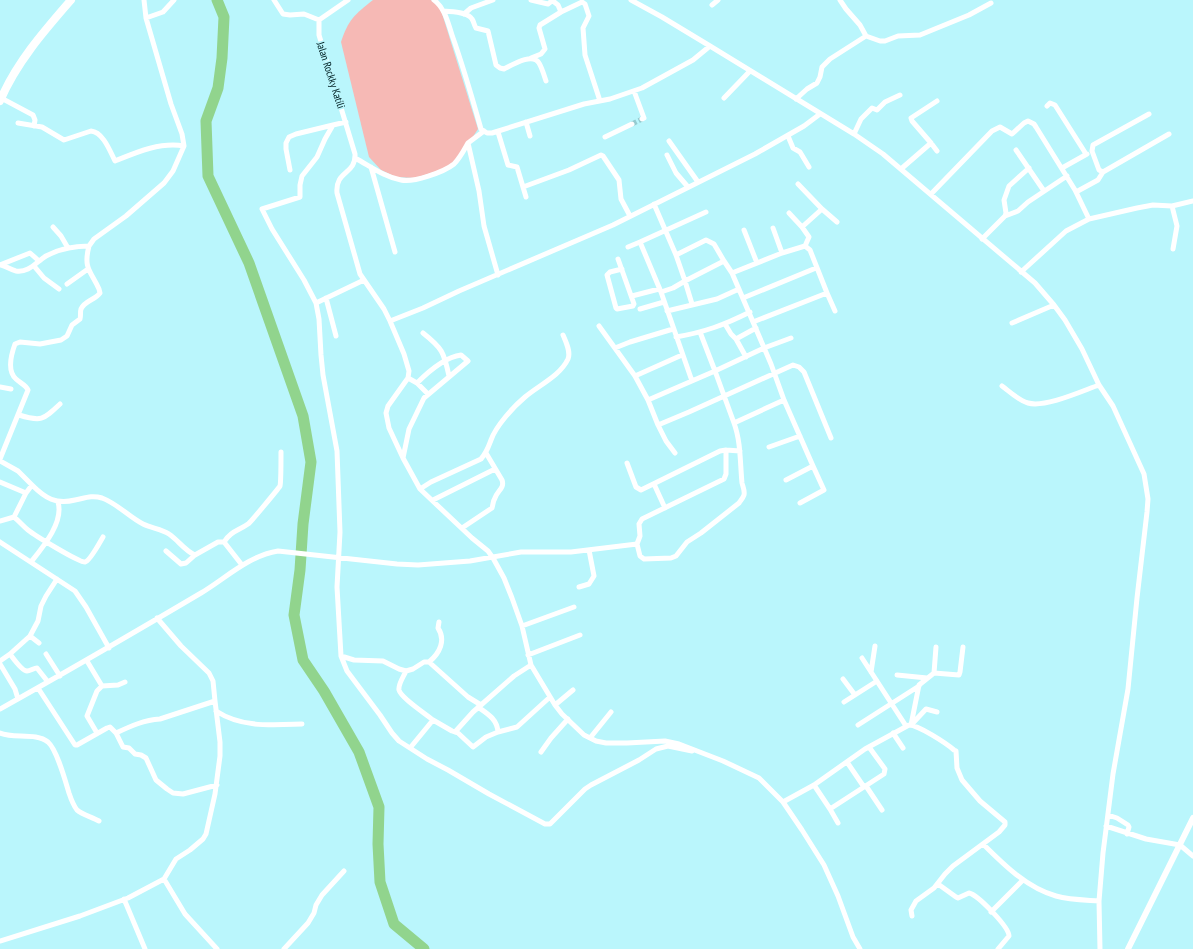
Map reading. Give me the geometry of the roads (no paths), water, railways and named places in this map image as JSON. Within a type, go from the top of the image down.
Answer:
[{"type":"main road","points":[[1,99],[7,84],[19,64],[71,0]]},
{"type":"street","points":[[144,0],[146,18],[171,104],[182,134],[184,146],[173,171],[164,183],[126,216],[94,239],[89,246],[86,258],[88,269],[96,281],[100,293],[96,298],[84,305],[80,318],[72,325],[67,336],[60,340],[40,344],[20,342],[15,344],[10,365],[11,371],[16,379],[28,389],[0,460],[18,471],[47,498],[58,502],[75,500],[86,496],[102,498],[122,508],[144,525],[167,532],[195,555]]},
{"type":"street","points":[[146,18],[163,12],[174,0]]},
{"type":"street","points":[[274,0],[280,12],[283,14],[290,16],[304,14],[319,20],[348,0]]},
{"type":"street","points":[[434,0],[444,11],[467,78],[481,129],[492,133],[584,104],[600,101],[642,88],[693,60],[710,46]]},
{"type":"street","points":[[464,14],[470,8],[493,0]]},
{"type":"street","points":[[531,0],[548,4],[553,1],[558,4],[561,12]]},
{"type":"street","points":[[631,0],[662,17],[854,134],[883,154],[931,194],[1035,283],[1054,305],[1065,320],[1082,349],[1099,385],[1113,406],[1144,474],[1148,499],[1128,689],[1113,774],[1106,826],[1099,901],[1100,949]]},
{"type":"street","points":[[712,5],[718,0]]},
{"type":"street","points":[[840,0],[857,21],[866,36],[880,41],[885,41],[898,36],[920,35],[969,16],[991,3]]},
{"type":"street","points":[[444,11],[469,16],[476,28],[488,31],[496,65],[504,69],[542,54],[545,50],[540,25],[581,1],[584,3],[588,16],[583,28],[585,55],[600,101]]},
{"type":"street","name":"Jalan Rockky Katili","points":[[319,20],[319,35],[356,158]]},
{"type":"street","points":[[796,99],[807,89],[817,84],[822,67],[830,59],[866,36]]},
{"type":"street","points":[[529,58],[539,61],[546,81]]},
{"type":"street","points":[[724,98],[750,71]]},
{"type":"street","points":[[634,91],[644,118],[642,119]]},
{"type":"street","points":[[854,134],[861,119],[869,110],[872,108],[877,110],[885,102],[900,95]]},
{"type":"street","points":[[1,99],[33,115],[35,120],[34,126]]},
{"type":"street","points":[[937,101],[911,118],[937,151]]},
{"type":"street","points":[[1047,106],[1050,103],[1055,105],[1086,154]]},
{"type":"street","points":[[390,321],[574,243],[723,171],[788,136],[813,121],[820,114]]},
{"type":"street","points":[[1103,172],[1099,170],[1092,151],[1093,145],[1149,114]]},
{"type":"street","points":[[290,170],[286,149],[286,142],[289,137],[346,122]]},
{"type":"street","points":[[526,122],[530,136]]},
{"type":"street","points":[[931,194],[992,131],[1000,127],[1011,134],[1014,134],[1026,122],[1032,123],[1036,127],[1067,176],[1089,219]]},
{"type":"street","points":[[18,123],[42,127],[64,140],[94,131],[99,134],[115,161],[160,146],[171,144],[184,146]]},
{"type":"street","points":[[605,137],[632,124]]},
{"type":"street","points":[[333,125],[317,157],[302,176],[300,196],[262,209],[272,229],[304,280],[316,303],[319,319],[323,376],[337,451],[340,502],[340,558],[337,586],[341,656],[347,671],[399,741],[540,822],[548,824],[552,822],[588,787],[656,749],[668,746],[699,752]]},
{"type":"street","points":[[484,131],[468,143],[453,164],[445,169],[415,180],[402,180],[382,174],[356,158],[353,165],[337,184],[337,194],[357,264],[364,280],[384,309],[390,321],[404,354],[409,371],[408,378],[388,406],[386,413],[389,428],[420,489],[488,551],[493,558],[504,578],[522,626],[531,665],[555,705],[584,735],[590,738],[606,743],[665,741],[679,744],[723,761],[760,778],[783,802],[824,865],[838,896],[853,937],[860,949]]},
{"type":"street","points":[[498,132],[508,165],[516,167],[526,197]]},
{"type":"street","points":[[1076,192],[1098,180],[1103,172],[1169,134]]},
{"type":"street","points":[[788,136],[793,148],[800,152],[809,168]]},
{"type":"street","points":[[669,141],[698,182]]},
{"type":"street","points":[[468,143],[480,192],[484,226],[498,275]]},
{"type":"street","points":[[901,169],[931,143]]},
{"type":"street","points":[[1016,150],[1044,191]]},
{"type":"street","points":[[1062,168],[1092,151]]},
{"type":"street","points":[[523,187],[569,170],[601,155],[619,180],[621,199],[630,216]]},
{"type":"street","points":[[667,155],[676,173],[688,187]]},
{"type":"street","points":[[371,167],[395,252]]},
{"type":"street","points":[[1005,216],[1004,200],[1009,186],[1028,168]]},
{"type":"street","points":[[982,239],[1005,216],[1018,212],[1044,191],[1067,176]]},
{"type":"street","points":[[798,184],[837,222]]},
{"type":"street","points":[[1021,272],[1066,231],[1089,219],[1153,205],[1172,206],[1193,201]]},
{"type":"street","points":[[654,204],[676,256],[692,304]]},
{"type":"street","points":[[1172,206],[1177,226],[1173,249]]},
{"type":"street","points":[[802,227],[822,209]]},
{"type":"street","points":[[628,247],[706,212]]},
{"type":"street","points":[[789,213],[802,227],[808,237],[805,246]]},
{"type":"street","points":[[53,227],[61,236],[68,248]]},
{"type":"street","points":[[773,228],[782,253]]},
{"type":"street","points":[[744,230],[757,263]]},
{"type":"street","points":[[676,256],[706,240],[709,240],[714,244],[732,273],[750,312],[784,400],[824,490],[800,503]]},
{"type":"street","points":[[640,242],[660,290],[692,381]]},
{"type":"street","points":[[1,265],[14,271],[19,271],[34,266],[46,256],[68,248],[89,246]]},
{"type":"street","points":[[732,273],[782,253],[805,246]]},
{"type":"street","points":[[805,246],[810,250],[816,268],[835,311]]},
{"type":"street","points":[[1,265],[30,253],[39,261]]},
{"type":"street","points":[[618,258],[632,296],[634,304],[633,306],[620,309],[616,308],[607,275],[610,272],[622,269]]},
{"type":"street","points":[[632,296],[673,288],[724,261]]},
{"type":"street","points":[[34,266],[44,278],[59,289]]},
{"type":"street","points":[[743,298],[816,268]]},
{"type":"street","points":[[67,284],[88,269]]},
{"type":"street","points":[[316,303],[364,280]]},
{"type":"street","points":[[667,311],[717,298],[739,289]]},
{"type":"street","points":[[754,322],[827,293]]},
{"type":"street","points":[[326,298],[336,336]]},
{"type":"street","points":[[640,309],[664,302]]},
{"type":"street","points":[[1012,323],[1054,305]]},
{"type":"street","points":[[676,337],[700,332],[726,324],[750,312]]},
{"type":"street","points":[[726,324],[746,357]]},
{"type":"street","points":[[599,326],[635,376],[648,400],[666,441],[675,453]]},
{"type":"street","points":[[736,339],[756,328]]},
{"type":"street","points":[[615,348],[674,329]]},
{"type":"street","points":[[700,332],[737,431],[744,492],[743,498],[739,503],[701,533],[687,542],[676,556],[671,558],[644,559],[640,556],[637,544],[640,536],[640,522],[724,479],[726,474],[726,450]]},
{"type":"street","points":[[423,333],[442,350],[450,376]]},
{"type":"street","points":[[420,489],[481,459],[486,453],[491,440],[501,423],[514,408],[524,397],[561,368],[567,361],[569,352],[563,335]]},
{"type":"street","points":[[648,400],[764,348],[791,338]]},
{"type":"street","points":[[403,458],[409,429],[424,398],[468,361],[461,355],[454,356],[426,374],[417,383]]},
{"type":"street","points":[[635,376],[682,355]]},
{"type":"street","points":[[658,425],[793,366],[797,366],[802,369],[831,438]]},
{"type":"street","points":[[408,378],[417,383],[428,394]]},
{"type":"street","points":[[1002,386],[1030,404],[1058,400],[1099,385]]},
{"type":"street","points":[[0,387],[11,389]]},
{"type":"street","points":[[734,423],[784,400]]},
{"type":"street","points":[[18,415],[37,420],[49,414],[60,404]]},
{"type":"street","points":[[770,447],[800,436]]},
{"type":"street","points":[[628,463],[636,487],[643,490],[720,451],[740,451]]},
{"type":"street","points":[[224,542],[233,532],[249,523],[277,491],[280,486],[281,452]]},
{"type":"street","points":[[462,528],[492,508],[496,496],[504,483],[486,453]]},
{"type":"street","points":[[786,480],[813,466]]},
{"type":"street","points":[[433,500],[495,469]]},
{"type":"street","points":[[0,482],[26,493]]},
{"type":"street","points":[[654,484],[665,508]]},
{"type":"street","points":[[0,521],[14,517],[26,493],[32,485]]},
{"type":"street","points":[[31,562],[47,541],[59,517],[60,510],[58,502]]},
{"type":"street","points":[[14,517],[29,531],[80,561],[86,562],[89,559],[103,537]]},
{"type":"street","points":[[0,542],[57,579],[79,596],[109,648]]},
{"type":"street","points":[[166,551],[178,562],[183,564],[195,555],[218,542],[224,542]]},
{"type":"street","points":[[224,542],[242,565]]},
{"type":"street","points":[[0,709],[87,661],[214,585],[242,565],[266,553],[278,551],[311,556],[418,565],[470,561],[520,552],[570,552],[637,544]]},
{"type":"street","points":[[579,587],[589,584],[594,576],[590,550]]},
{"type":"street","points":[[0,661],[30,636],[38,621],[41,606],[57,579]]},
{"type":"street","points":[[522,626],[574,607]]},
{"type":"street","points":[[0,941],[80,916],[124,899],[164,879],[176,859],[190,850],[206,834],[217,785],[220,742],[213,681],[209,673],[182,646],[158,618]]},
{"type":"street","points":[[430,662],[437,654],[442,641],[441,632],[438,628],[439,622]]},
{"type":"street","points":[[528,655],[580,635]]},
{"type":"street","points":[[30,636],[39,643]]},
{"type":"street","points":[[871,672],[875,646]]},
{"type":"street","points":[[934,673],[936,647]]},
{"type":"street","points":[[858,725],[919,686],[934,673],[959,675],[963,647]]},
{"type":"street","points":[[10,654],[25,670],[29,671],[37,668],[48,682]]},
{"type":"street","points":[[46,654],[60,676]]},
{"type":"street","points":[[341,656],[354,660],[383,661],[406,671],[413,669],[424,662],[430,662],[495,720],[498,732]]},
{"type":"street","points":[[862,658],[891,703],[909,725],[927,732],[956,752],[957,768],[962,780],[980,801],[1005,822],[1004,827],[953,866],[938,884],[916,901],[911,910],[912,916]]},
{"type":"street","points":[[87,661],[102,686]]},
{"type":"street","points":[[0,664],[15,689],[18,699]]},
{"type":"street","points":[[455,732],[461,724],[514,676],[531,665]]},
{"type":"street","points":[[406,671],[399,687],[400,692],[412,704],[433,720],[463,736],[473,747],[486,737],[517,727],[550,697]]},
{"type":"street","points":[[897,676],[927,678]]},
{"type":"street","points":[[843,678],[855,695]]},
{"type":"street","points":[[844,702],[877,681]]},
{"type":"street","points":[[97,733],[87,716],[97,691],[102,686],[118,685],[124,682]]},
{"type":"street","points":[[909,725],[919,686]]},
{"type":"street","points":[[38,688],[74,745],[78,745],[108,727],[112,728],[123,748],[129,748],[135,754],[146,758],[156,780],[170,791],[183,794],[217,785]]},
{"type":"street","points":[[555,705],[573,690]]},
{"type":"street","points":[[116,733],[151,719],[160,719],[215,701]]},
{"type":"street","points":[[783,802],[814,785],[870,747],[909,725],[926,709],[937,712]]},
{"type":"street","points":[[216,711],[224,716],[248,724],[302,724]]},
{"type":"street","points":[[590,738],[611,712]]},
{"type":"street","points":[[541,752],[568,719]]},
{"type":"street","points":[[410,748],[433,720]]},
{"type":"street","points":[[0,733],[8,736],[15,735],[39,738],[48,742],[60,763],[74,806],[81,812],[99,821]]},
{"type":"street","points":[[893,733],[904,748]]},
{"type":"street","points":[[830,809],[884,774],[885,772],[870,747]]},
{"type":"street","points":[[847,762],[882,810]]},
{"type":"street","points":[[814,785],[838,823]]},
{"type":"street","points":[[1108,815],[1117,818],[1128,825],[1129,827],[1127,834]]},
{"type":"street","points":[[1128,949],[1193,818]]},
{"type":"street","points":[[1106,826],[1146,839],[1180,845],[1193,856]]},
{"type":"street","points":[[983,844],[1023,880],[1037,889],[1054,896],[1074,900],[1099,901]]},
{"type":"street","points":[[284,949],[308,923],[322,894],[344,871]]},
{"type":"street","points":[[164,879],[185,914],[217,949]]},
{"type":"street","points":[[991,912],[1023,880]]},
{"type":"street","points":[[938,884],[958,898],[965,894],[975,896],[991,912],[1009,933],[1008,937],[998,949]]},
{"type":"street","points":[[124,899],[145,949]]},
{"type":"waterway","points":[[217,0],[224,17],[222,58],[218,88],[206,121],[208,176],[249,263],[303,416],[311,462],[294,615],[303,660],[324,691],[359,752],[379,807],[378,844],[380,882],[394,924],[424,949]]},
{"type":"tunnel","points":[[632,124],[642,119]]}]
